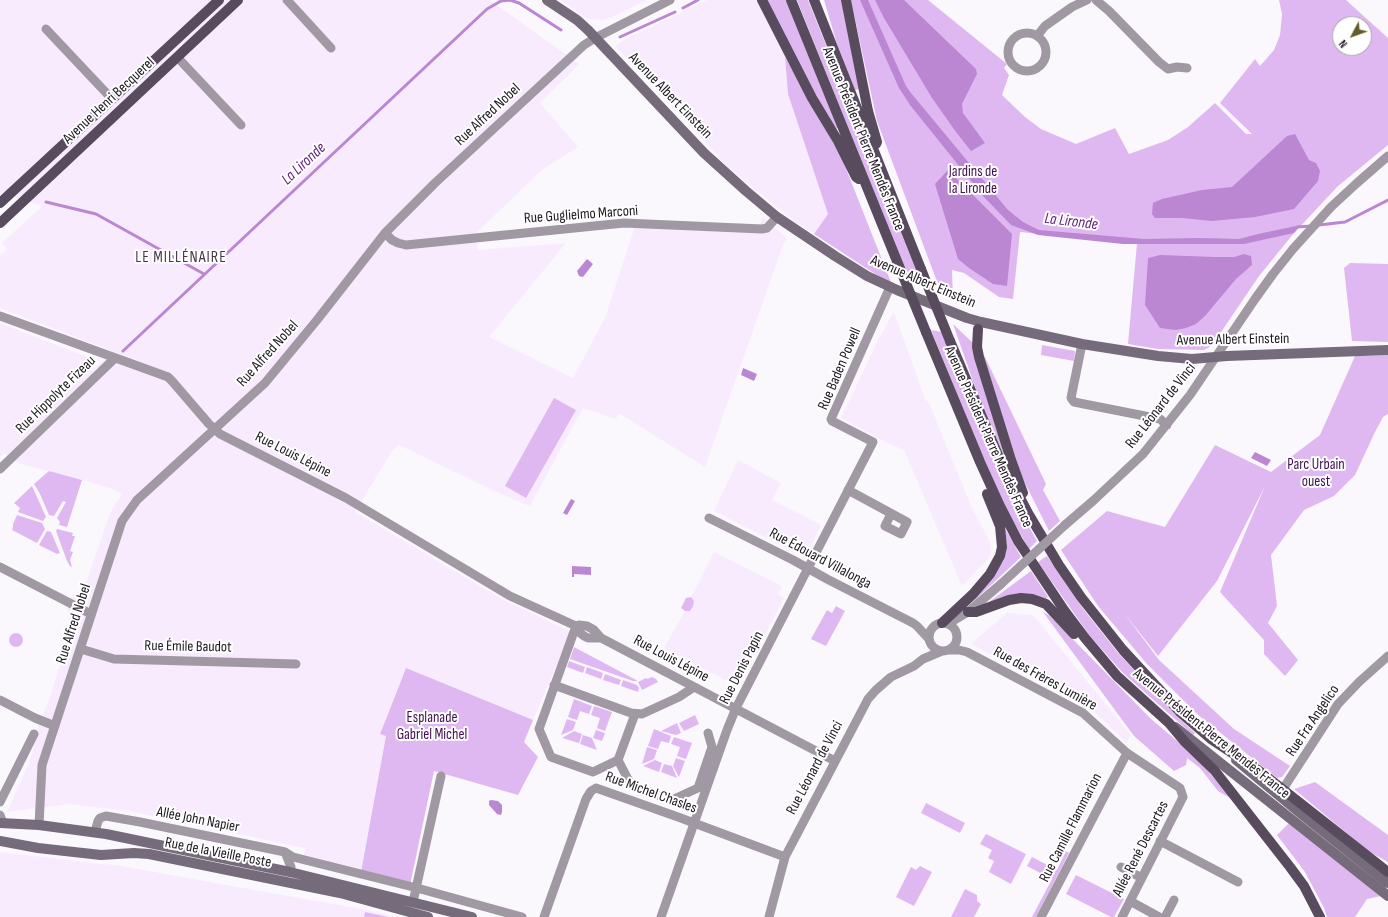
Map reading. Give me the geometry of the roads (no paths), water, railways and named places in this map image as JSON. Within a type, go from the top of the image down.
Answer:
[{"type":"main road","name":"Avenue Henri Becquerel","points":[[1,200],[219,0]]},
{"type":"main road","name":"Avenue Henri Becquerel","points":[[0,223],[178,58],[238,0]]},
{"type":"main road","name":"Avenue Albert Einstein","points":[[547,0],[577,20],[704,153],[746,191],[778,217],[866,276],[979,326],[1158,356],[1192,359],[1227,356],[1388,350]]},
{"type":"main road","points":[[762,0],[812,98],[838,141],[856,177],[865,182]]},
{"type":"main road","name":"Avenue Président Pierre Mendès France","points":[[791,0],[900,271],[980,462],[1018,541],[1064,610],[1105,663],[1130,688],[1168,722],[1388,896]]},
{"type":"main road","name":"Avenue Président Pierre Mendès France","points":[[814,0],[950,341],[998,455],[1028,514],[1059,565],[1076,590],[1123,650],[1180,712],[1294,808],[1388,883]]},
{"type":"main road","points":[[846,0],[868,111],[877,142],[873,149]]},
{"type":"main road","points":[[979,326],[977,347],[979,357],[1011,460],[1020,486],[1029,504],[1028,514]]},
{"type":"main road","points":[[942,623],[969,598],[990,574],[996,564],[1002,548],[1000,526],[977,471],[980,462]]},
{"type":"main road","points":[[965,614],[976,612],[1009,600],[1020,598],[1037,600],[1051,608],[1084,644],[1105,663]]},
{"type":"main road","points":[[1168,722],[1185,742],[1215,771],[1238,798],[1304,886],[1320,917]]},
{"type":"main road","points":[[1211,739],[1258,770],[1388,872]]},
{"type":"main road","name":"Rue de la Vieille Poste","points":[[1,821],[95,832],[290,872],[472,917]]},
{"type":"main road","name":"Rue de la Vieille Poste","points":[[0,841],[38,848],[101,855],[134,853],[149,854],[340,893],[428,917]]},
{"type":"street","points":[[287,0],[331,48]]},
{"type":"street","name":"Rue Alfred Nobel","points":[[39,825],[42,764],[122,521],[137,500],[265,383],[317,320],[385,233],[425,193],[572,55],[584,44],[594,38],[670,0]]},
{"type":"street","points":[[1037,36],[1045,26],[1072,7],[1087,0]]},
{"type":"street","points":[[1096,0],[1168,69],[1177,67],[1187,68]]},
{"type":"street","points":[[46,29],[112,99]]},
{"type":"street","points":[[1025,33],[1037,36],[1043,42],[1046,49],[1043,62],[1036,68],[1029,71],[1017,68],[1009,59],[1008,49],[1010,43],[1018,35],[1025,33]]},
{"type":"street","points":[[178,58],[241,125]]},
{"type":"street","name":"Rue Léonard de Vinci","points":[[956,636],[958,625],[965,614],[1001,584],[1131,466],[1167,425],[1190,395],[1273,274],[1305,235],[1331,207],[1388,156]]},
{"type":"street","name":"Rue Guglielmo Marconi","points":[[385,233],[392,240],[406,245],[624,223],[762,229],[767,228],[778,217]]},
{"type":"street","name":"Rue Baden Powell","points":[[873,442],[831,419],[890,287]]},
{"type":"street","name":"Rue Louis Lépine","points":[[0,316],[168,377],[205,420],[214,429],[230,439],[346,498],[510,596],[576,626],[578,631],[588,638],[601,638],[835,761]]},
{"type":"street","points":[[1082,344],[1071,398],[1074,402],[1160,419],[1167,425]]},
{"type":"street","name":"Rue Hippolyte Fizeau","points":[[0,469],[114,358]]},
{"type":"street","name":"Rue Denis Papin","points":[[661,917],[736,708],[873,442]]},
{"type":"street","points":[[848,490],[908,522],[901,534],[885,526],[891,514]]},
{"type":"street","name":"Rue Édouard Villalonga","points":[[709,518],[789,558],[917,626],[930,642]]},
{"type":"street","points":[[0,567],[91,614]]},
{"type":"street","name":"Rue Léonard de Vinci","points":[[942,623],[965,614]]},
{"type":"street","points":[[923,659],[930,642],[930,630],[942,623]]},
{"type":"street","points":[[917,626],[942,623],[954,628],[956,636],[952,648],[945,650],[933,648],[930,642]]},
{"type":"street","points":[[576,626],[539,727],[551,757],[593,772],[618,760],[635,714]]},
{"type":"street","name":"Rue des Frères Lumière","points":[[956,636],[967,652]]},
{"type":"street","name":"Rue Émile Baudot","points":[[81,648],[114,659],[296,664]]},
{"type":"street","name":"Rue Léonard de Vinci","points":[[769,917],[785,857],[868,699],[891,677],[914,666],[923,659],[945,650]]},
{"type":"street","name":"Rue des Frères Lumière","points":[[945,650],[959,650],[967,652],[1087,715],[1127,753],[1161,774],[1180,788],[1182,792]]},
{"type":"street","name":"Rue Fra Angelico","points":[[1283,789],[1338,704],[1359,682],[1388,656]]},
{"type":"street","points":[[554,685],[635,714],[647,712],[694,687]]},
{"type":"street","points":[[0,700],[35,718],[55,726]]},
{"type":"street","points":[[618,760],[631,785],[674,800],[698,788],[712,747],[708,733]]},
{"type":"street","points":[[0,802],[34,734]]},
{"type":"street","name":"Rue Camille Flammarion","points":[[1041,917],[1127,753]]},
{"type":"street","points":[[413,902],[441,776]]},
{"type":"street","name":"Rue Michel Chasles","points":[[544,917],[586,799],[593,789],[596,788],[785,857]]},
{"type":"street","name":"Allée René Descartes","points":[[1122,917],[1182,797],[1182,792]]},
{"type":"street","name":"Allée John Napier","points":[[95,832],[98,821],[106,816],[285,852]]},
{"type":"street","points":[[1160,842],[1238,882]]},
{"type":"street","points":[[285,852],[291,867],[290,872]]},
{"type":"street","name":"Rue de la Vieille Poste","points":[[285,852],[293,857],[356,872],[522,917]]},
{"type":"street","points":[[1121,867],[1142,878]]},
{"type":"street","points":[[352,888],[356,872]]},
{"type":"street","points":[[1165,917],[1174,900]]},
{"type":"street","points":[[1130,901],[1159,917]]},
{"type":"waterway","name":"La Lironde","points":[[123,351],[487,9],[501,1],[510,0],[519,3],[561,30]]},
{"type":"waterway","name":"La Lironde","points":[[683,8],[698,0]]},
{"type":"waterway","name":"La Lironde","points":[[620,37],[675,12]]},
{"type":"waterway","name":"La Lironde","points":[[1319,225],[1345,222],[1388,200]]},
{"type":"waterway","name":"La Lironde","points":[[46,202],[96,214],[204,274]]},
{"type":"waterway","name":"La Lironde","points":[[1297,227],[1311,226]]},
{"type":"district","name":"LE MILLÉNAIRE","points":[[181,258]]},
{"type":"park label","name":"Jardins de la Lironde","points":[[973,180]]},
{"type":"park label","name":"Parc Urbain ouest","points":[[1316,474]]},
{"type":"park label","name":"Esplanade Gabriel Michel","points":[[432,726]]}]
